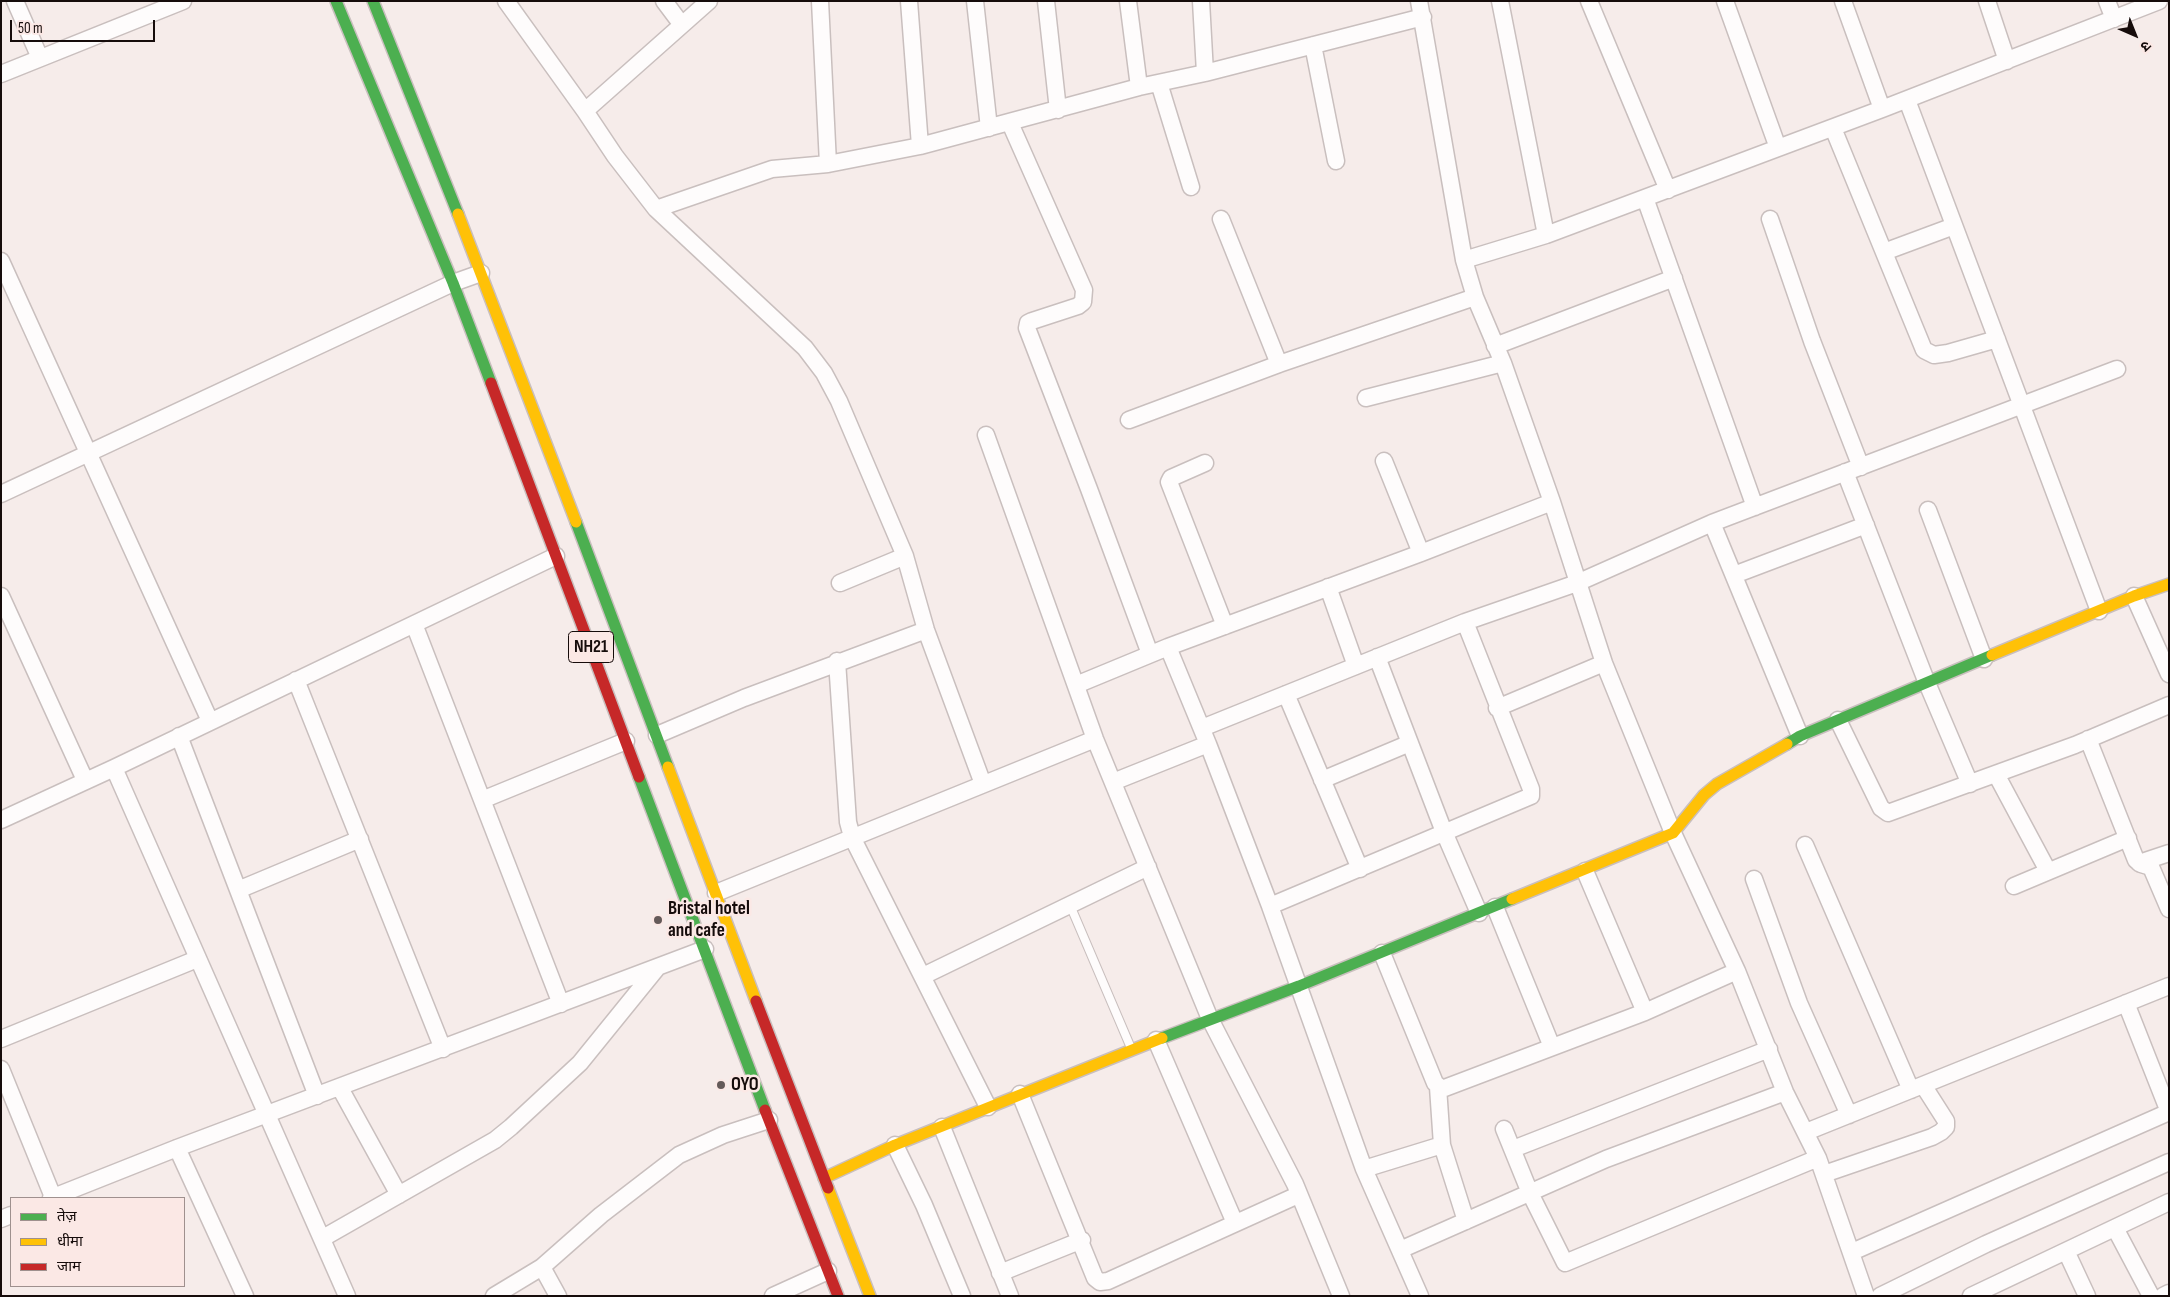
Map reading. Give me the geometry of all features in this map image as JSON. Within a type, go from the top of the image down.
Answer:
[{"type":"main road","name":"NH21","points":[[336,1],[453,283],[769,1120],[838,1296]]},
{"type":"main road","name":"NH21","points":[[373,1],[481,273],[870,1296]]},
{"type":"main road","points":[[824,1178],[895,1144],[942,1127],[1156,1040],[1382,953],[1585,871],[1672,833],[1717,784],[1800,736],[2134,596],[2169,584]]},
{"type":"street","points":[[15,1],[40,58]]},
{"type":"street","points":[[1,74],[152,7],[183,1]]},
{"type":"street","points":[[506,1],[615,156],[656,209],[805,348],[824,373],[839,400],[905,556],[926,630],[983,784]]},
{"type":"street","points":[[664,1],[682,25]]},
{"type":"street","points":[[585,111],[709,1]]},
{"type":"street","points":[[820,1],[828,164]]},
{"type":"street","points":[[909,1],[920,146]]},
{"type":"street","points":[[975,1],[989,128]]},
{"type":"street","points":[[1046,1],[1058,110]]},
{"type":"street","points":[[1128,1],[1139,87]]},
{"type":"street","points":[[1201,1],[1205,73]]},
{"type":"street","points":[[1500,1],[1546,235]]},
{"type":"street","points":[[1589,1],[1668,190]]},
{"type":"street","points":[[1725,1],[1778,148]]},
{"type":"street","points":[[1843,1],[1882,109]]},
{"type":"street","points":[[1987,1],[2007,61]]},
{"type":"street","points":[[2107,1],[2114,19]]},
{"type":"street","points":[[1464,260],[1546,235],[1668,190],[1907,100],[2159,1]]},
{"type":"street","points":[[656,209],[772,169],[828,164],[920,146],[1139,87],[1205,73],[1313,45],[1421,9],[1464,260],[1475,297],[1503,364],[1552,502],[1604,663],[1672,833],[1737,971],[1785,1092],[1818,1158],[1866,1296]]},
{"type":"street","points":[[1313,45],[1336,161]]},
{"type":"street","points":[[1159,83],[1191,187]]},
{"type":"street","points":[[1907,100],[2099,611]]},
{"type":"street","points":[[1010,123],[1084,290],[1083,302],[1078,306],[1032,321],[1028,323],[1026,328],[1089,489],[1150,654]]},
{"type":"street","points":[[1833,128],[1921,345],[1927,353],[1934,355],[1948,353],[1997,339]]},
{"type":"street","points":[[1645,198],[1755,507]]},
{"type":"street","points":[[1221,219],[1279,364]]},
{"type":"street","points":[[1770,219],[1812,341],[1853,470],[1866,525],[1927,683],[1970,784]]},
{"type":"street","points":[[1884,252],[1954,226]]},
{"type":"street","points":[[1,261],[210,721]]},
{"type":"street","points":[[1,494],[453,283],[481,273]]},
{"type":"street","points":[[1495,346],[1674,278]]},
{"type":"street","points":[[1129,420],[1279,364],[1475,297]]},
{"type":"street","points":[[1366,398],[1503,364]]},
{"type":"street","points":[[1202,728],[1465,622],[1578,583],[1712,523],[2117,369]]},
{"type":"street","points":[[986,435],[1095,739],[1210,1019],[1295,1184],[1341,1296]]},
{"type":"street","points":[[1384,461],[1421,553]]},
{"type":"street","points":[[1205,463],[1171,478],[1169,482],[1225,626]]},
{"type":"street","points":[[1076,685],[1168,647],[1552,502]]},
{"type":"street","points":[[1928,510],[1984,659]]},
{"type":"street","points":[[1712,523],[1800,736]]},
{"type":"street","points":[[1734,575],[1866,525]]},
{"type":"street","points":[[1,820],[114,768],[556,556]]},
{"type":"street","points":[[840,583],[905,556]]},
{"type":"street","points":[[1328,587],[1356,666]]},
{"type":"street","points":[[1,596],[85,780]]},
{"type":"street","points":[[2134,596],[2169,674]]},
{"type":"street","points":[[1270,906],[1532,794],[1465,622]]},
{"type":"street","points":[[414,624],[562,1004]]},
{"type":"street","points":[[657,735],[838,661],[926,630]]},
{"type":"street","points":[[1168,647],[1202,728],[1270,906],[1364,1168],[1420,1296]]},
{"type":"street","points":[[1377,657],[1444,832],[1479,913]]},
{"type":"street","points":[[838,661],[848,822],[852,838],[988,1107]]},
{"type":"street","points":[[1498,708],[1604,663]]},
{"type":"street","points":[[296,680],[443,1048]]},
{"type":"street","points":[[1286,694],[1360,869]]},
{"type":"street","points":[[1838,720],[1881,808],[1888,813],[2088,739],[2169,705]]},
{"type":"street","points":[[179,736],[317,1096]]},
{"type":"street","points":[[716,893],[1095,739]]},
{"type":"street","points":[[2088,739],[2136,860],[2139,863],[2151,866],[2169,909]]},
{"type":"street","points":[[482,800],[626,741]]},
{"type":"street","points":[[1322,780],[1410,743]]},
{"type":"street","points":[[1113,782],[1208,744]]},
{"type":"street","points":[[114,768],[347,1296]]},
{"type":"street","points":[[1996,774],[2048,871]]},
{"type":"street","points":[[2014,886],[2128,838]]},
{"type":"street","points":[[238,890],[360,840]]},
{"type":"street","points":[[1805,845],[1917,1087],[1946,1121],[1946,1126],[1941,1132],[1824,1174]]},
{"type":"street","points":[[2139,863],[2169,853]]},
{"type":"street","points":[[923,976],[1148,867]]},
{"type":"street","points":[[1585,871],[1645,1012]]},
{"type":"street","points":[[1754,879],[1799,1003],[1849,1115]]},
{"type":"street","points":[[1495,907],[1552,1047]]},
{"type":"street","points":[[54,1197],[177,1148],[705,949]]},
{"type":"street","points":[[1382,953],[1438,1087],[1442,1145],[1466,1220]]},
{"type":"street","points":[[1,1040],[197,959]]},
{"type":"street","points":[[323,1238],[495,1140],[580,1063],[657,968]]},
{"type":"street","points":[[1438,1087],[1445,1088],[1645,1012],[1737,971]]},
{"type":"street","points":[[1806,1132],[2169,986]]},
{"type":"street","points":[[1852,1252],[2169,1112],[2126,1003]]},
{"type":"street","points":[[1156,1040],[1235,1223]]},
{"type":"street","points":[[1513,1149],[1769,1049]]},
{"type":"street","points":[[1,1068],[52,1197]]},
{"type":"street","points":[[340,1088],[399,1195]]},
{"type":"street","points":[[1400,1250],[1606,1158],[1785,1092]]},
{"type":"street","points":[[1020,1094],[1082,1240],[1095,1278],[1100,1282],[1108,1281],[1298,1195]]},
{"type":"street","points":[[494,1296],[542,1267],[601,1215],[679,1154],[723,1134],[769,1120]]},
{"type":"street","points":[[942,1127],[1010,1296]]},
{"type":"street","points":[[1504,1129],[1530,1193],[1565,1263],[1818,1158]]},
{"type":"street","points":[[895,1144],[924,1205],[962,1296]]},
{"type":"street","points":[[1364,1168],[1442,1145]]},
{"type":"street","points":[[177,1148],[245,1296]]},
{"type":"street","points":[[1880,1296],[1986,1244],[2169,1162]]},
{"type":"street","points":[[1971,1296],[2169,1202]]},
{"type":"street","points":[[2115,1228],[2151,1296]]},
{"type":"street","points":[[1000,1273],[1082,1240]]},
{"type":"street","points":[[2066,1252],[2088,1296]]},
{"type":"street","points":[[542,1267],[558,1296]]},
{"type":"street","points":[[773,1296],[828,1271]]},
{"type":"street","points":[[2163,1296],[2169,1293]]},
{"type":"lane","points":[[1070,905],[1132,1050]]},
{"type":"traffic: fast","points":[[336,1],[453,283],[491,383]]},
{"type":"traffic: fast","points":[[373,1],[458,214]]},
{"type":"traffic: fast","points":[[576,522],[668,767]]},
{"type":"traffic: fast","points":[[1787,744],[1800,736],[1992,655]]},
{"type":"traffic: fast","points":[[639,777],[765,1110]]},
{"type":"traffic: fast","points":[[1162,1038],[1299,986],[1512,899]]},
{"type":"traffic: slow","points":[[458,214],[576,522]]},
{"type":"traffic: slow","points":[[1992,655],[2134,596],[2169,584]]},
{"type":"traffic: slow","points":[[1512,899],[1673,833],[1704,795],[1717,784],[1787,744]]},
{"type":"traffic: slow","points":[[668,767],[756,1001]]},
{"type":"traffic: slow","points":[[824,1178],[895,1145],[1162,1038]]},
{"type":"traffic: slow","points":[[828,1188],[870,1296]]},
{"type":"traffic: jam","points":[[491,383],[639,777]]},
{"type":"traffic: jam","points":[[756,1001],[828,1188]]},
{"type":"traffic: jam","points":[[765,1110],[838,1296]]},
{"type":"place","name":"Bristal hotel and cafe","points":[[658,920]]},
{"type":"place","name":"OYO","points":[[721,1085]]}]
